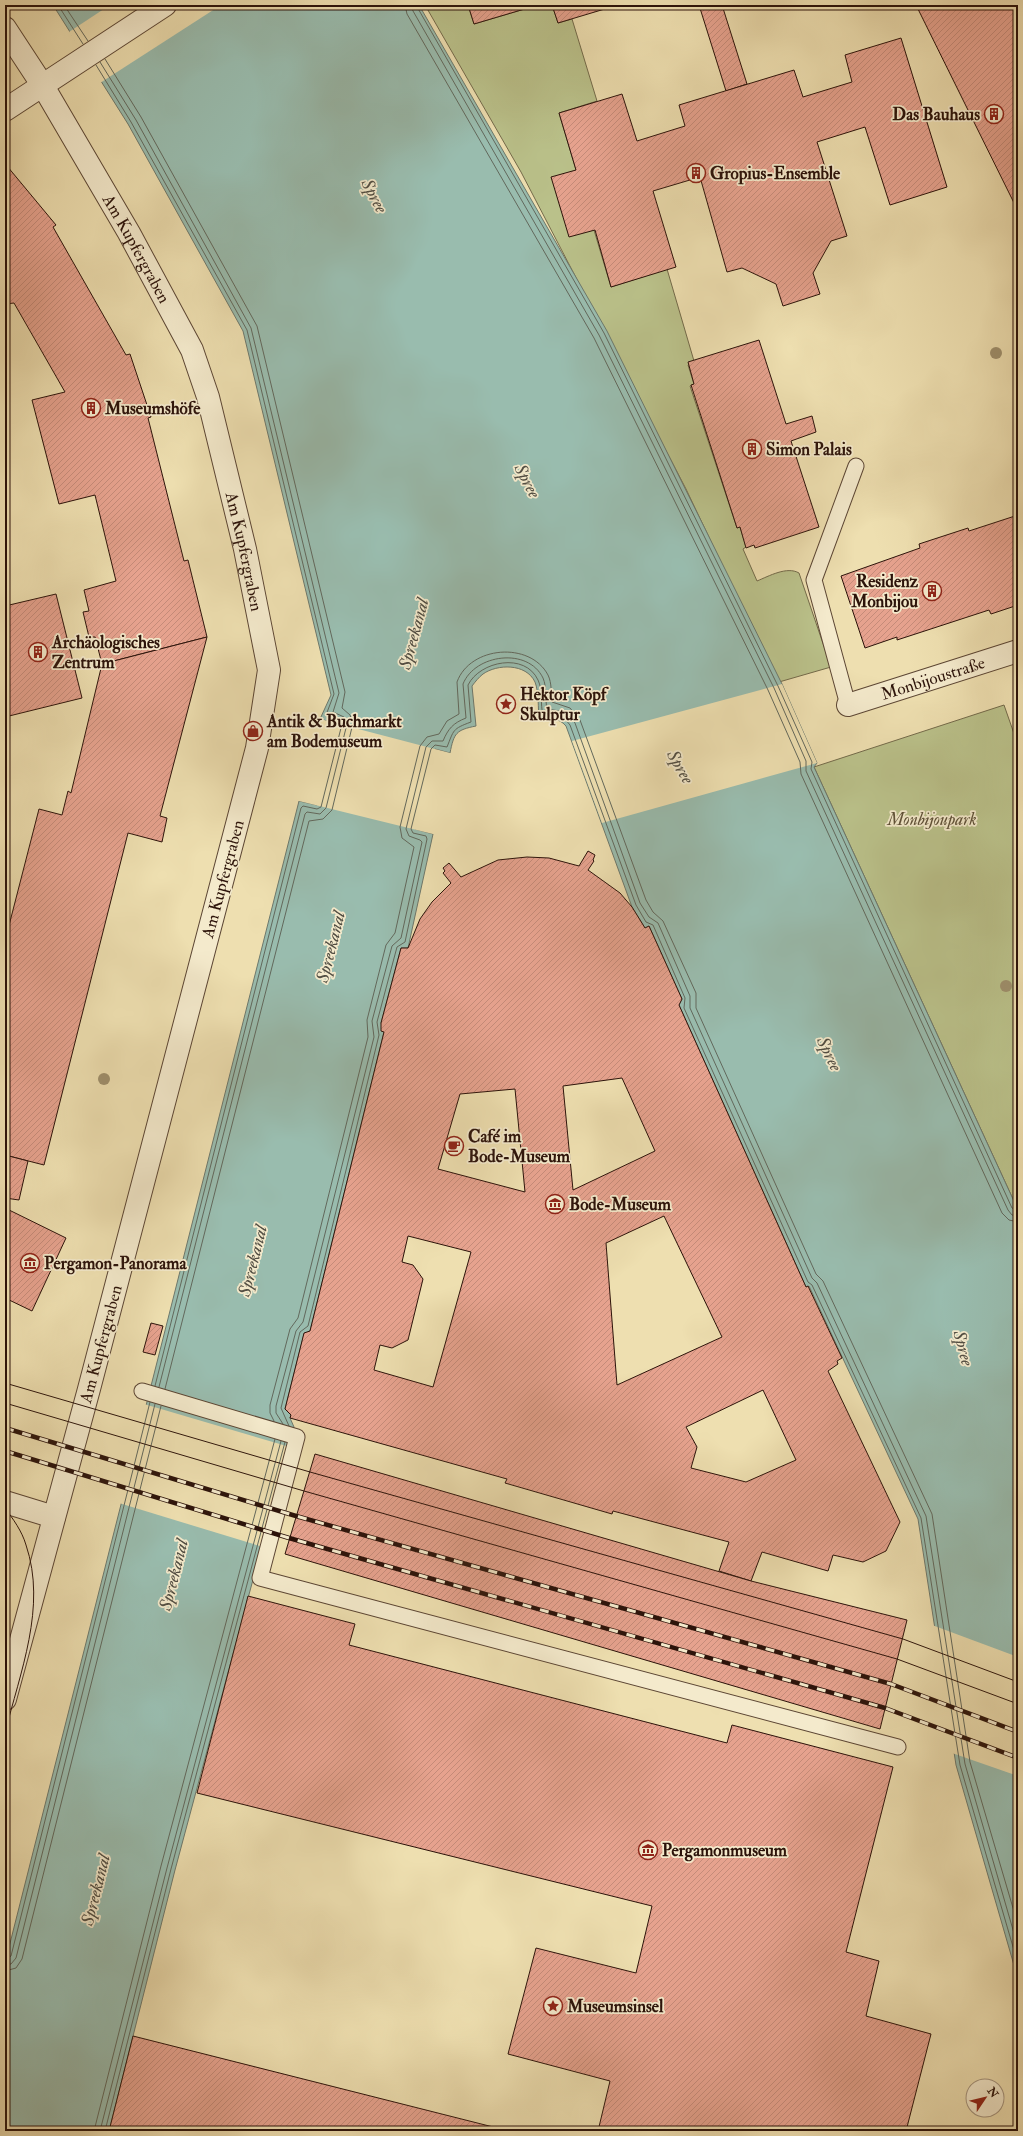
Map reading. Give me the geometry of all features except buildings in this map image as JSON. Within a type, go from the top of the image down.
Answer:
[{"type":"street","points":[[5,110],[165,5]]},
{"type":"street","name":"Am Kupfergraben","points":[[5,28],[43,86],[129,233],[192,350],[208,397],[245,549],[269,670],[256,754],[5,1699]]},
{"type":"street","name":"Monbijoustraße","points":[[848,705],[1018,651]]},
{"type":"street","points":[[5,1502],[54,1517]]},
{"type":"lane","points":[[848,705],[814,580],[856,466]]},
{"type":"lane","points":[[142,1391],[297,1437],[260,1578],[898,1747]]},
{"type":"green space","points":[[425,5],[468,5],[474,24],[538,5],[552,5],[558,23],[572,19],[597,101],[559,113],[611,287],[667,269],[694,361],[688,365],[694,384],[690,386],[737,528],[740,527],[746,547],[743,549],[757,581],[772,574],[784,571],[794,571],[799,573],[831,667],[779,682],[776,678],[686,489],[521,172]]},
{"type":"green space","name":"Monbijoupark","points":[[1004,705],[1018,745],[1018,1210],[814,767]]},
{"type":"water","points":[[53,5],[419,5],[607,331],[782,684],[817,763],[814,767],[1018,1210],[1018,1979],[956,1765],[918,1519],[809,1286],[806,1287],[679,1005],[682,999],[649,926],[645,928],[632,907],[566,726],[557,720],[539,720],[538,696],[535,682],[525,671],[511,667],[496,668],[483,674],[472,686],[476,726],[464,729],[457,734],[453,741],[450,753],[435,749],[415,829],[433,834],[408,948],[401,948],[381,1023],[384,1032],[310,1331],[304,1334],[285,1409],[291,1415],[290,1418],[294,1427],[175,1870],[109,2131],[5,2131],[5,1963],[299,801],[317,805],[338,724],[320,719],[331,695],[243,331],[128,124]]},
{"type":"pier","points":[[110,5],[221,5],[100,83],[69,32]]},
{"type":"pier","points":[[782,684],[817,763],[602,823],[572,741]]},
{"type":"pier","points":[[320,719],[450,753],[450,755],[436,752],[417,828],[433,832],[433,834],[299,801],[299,799],[316,803],[336,725],[319,721]]},
{"type":"pier","points":[[144,1404],[290,1447],[263,1547],[119,1503]]},
{"type":"pier","points":[[932,1625],[1018,1657],[1018,1776],[952,1753]]},
{"type":"tram line","points":[[5,1383],[310,1472],[903,1639],[1018,1682]]},
{"type":"tram line","points":[[5,1403],[304,1491],[897,1659],[1018,1704]]},
{"type":"tram line","points":[[5,1508],[17,1525],[26,1545],[32,1568],[34,1592],[33,1616],[29,1639],[5,1733]]},
{"type":"railway","points":[[5,1428],[296,1516],[891,1684],[1018,1732]]},
{"type":"railway","points":[[5,1451],[289,1538],[885,1708],[1018,1758]]},
{"type":"place","name":"Das Bauhaus","points":[[994,114]]},
{"type":"place","name":"Gropius-Ensemble","points":[[696,173]]},
{"type":"place","name":"Museumshöfe","points":[[91,408]]},
{"type":"place","name":"Simon Palais","points":[[752,449]]},
{"type":"place","name":"Residenz Monbijou","points":[[932,591]]},
{"type":"place","name":"Archäologisches Zentrum","points":[[38,652]]},
{"type":"place","name":"Hektor Köpf Skulptur","points":[[506,704]]},
{"type":"place","name":"Antik & Buchmarkt am Bodemuseum","points":[[253,731]]},
{"type":"place","name":"Café im Bode-Museum","points":[[454,1146]]},
{"type":"place","name":"Bode-Museum","points":[[555,1204]]},
{"type":"place","name":"Pergamon-Panorama","points":[[30,1263]]},
{"type":"place","name":"Pergamonmuseum","points":[[648,1850]]},
{"type":"place","name":"Museumsinsel","points":[[553,2006]]},
{"type":"water label","name":"Spree","points":[[374,196]]},
{"type":"water label","name":"Spree","points":[[527,481]]},
{"type":"water label","name":"Spreekanal","points":[[414,634]]},
{"type":"water label","name":"Spree","points":[[680,767]]},
{"type":"water label","name":"Spreekanal","points":[[331,947]]},
{"type":"water label","name":"Spree","points":[[829,1054]]},
{"type":"water label","name":"Spreekanal","points":[[253,1261]]},
{"type":"water label","name":"Spree","points":[[963,1348]]},
{"type":"water label","name":"Spreekanal","points":[[174,1575]]},
{"type":"water label","name":"Spreekanal","points":[[96,1890]]}]
